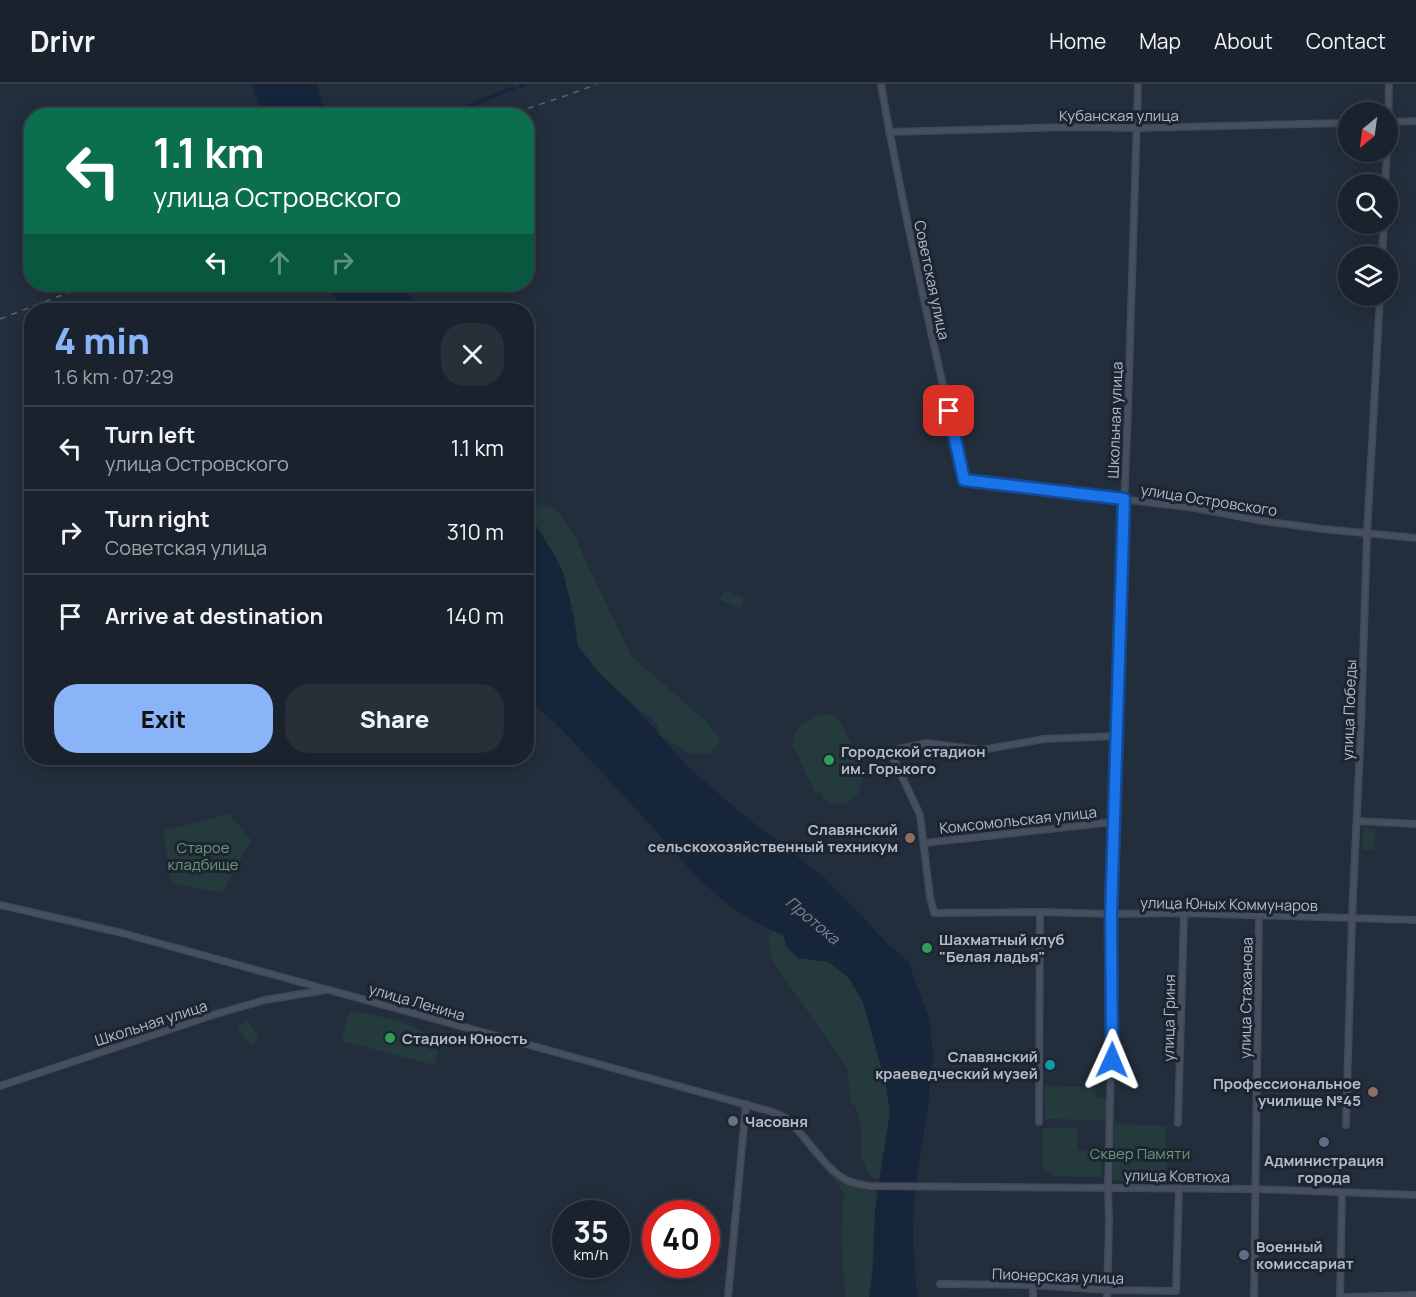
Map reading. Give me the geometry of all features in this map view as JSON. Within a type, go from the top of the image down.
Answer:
[{"type":"street","name":"Советская улица","points":[[881,84],[924,299],[964,480]]},
{"type":"street","name":"Школьная улица","points":[[1107,1294],[1112,1019],[1111,915],[1138,84]]},
{"type":"street","points":[[1389,84],[1389,102]]},
{"type":"street","points":[[1398,122],[1416,121]]},
{"type":"street","name":"Кубанская улица","points":[[889,132],[1338,123]]},
{"type":"street","name":"улица Победы","points":[[1346,1125],[1367,534],[1379,306]]},
{"type":"street","name":"улица Островского","points":[[964,480],[1195,508],[1263,521],[1416,538]]},
{"type":"street","points":[[924,843],[921,815],[890,751],[927,743],[981,750],[1044,739],[1116,736]]},
{"type":"street","points":[[1356,821],[1416,824]]},
{"type":"street","name":"Комсомольская улица","points":[[924,843],[1114,822]]},
{"type":"street","name":"улица Юных Коммунаров","points":[[924,843],[934,913],[1259,915],[1416,920]]},
{"type":"street","name":"улица Ленина","points":[[0,905],[122,933],[313,988],[330,989],[773,1112],[786,1118],[836,1173],[848,1181],[871,1185]]},
{"type":"street","points":[[1039,1122],[1040,912]]},
{"type":"street","name":"улица Гриня","points":[[1178,1123],[1184,914]]},
{"type":"street","name":"улица Стаханова","points":[[1254,1297],[1259,915]]},
{"type":"street","name":"Школьная улица","points":[[0,1086],[216,1014],[313,988]]},
{"type":"street","points":[[728,1297],[746,1104]]},
{"type":"street","name":"улица Ковтюха","points":[[871,1185],[1255,1188],[1416,1195]]},
{"type":"street","name":"Пионерская улица","points":[[940,1284],[1033,1285],[1107,1294],[1176,1292],[1179,1187]]},
{"type":"street","points":[[1340,1297],[1342,1193]]},
{"type":"street","points":[[1033,1285],[1033,1297]]},
{"type":"street","points":[[1345,1297],[1416,1295]]},
{"type":"green space","points":[[543,504],[560,513],[575,536],[632,657],[708,723],[721,741],[709,754],[691,754],[661,736],[657,724],[599,673],[578,646],[574,617],[563,573],[534,522],[534,506]]},
{"type":"green space","points":[[725,590],[744,598],[740,608],[720,600]]},
{"type":"green space","name":"Городской cтадион им. Горького","points":[[819,715],[831,715],[839,719],[866,776],[862,778],[858,794],[846,803],[832,803],[820,792],[816,794],[792,744],[800,725]]},
{"type":"green space","name":"Старое кладбище","points":[[229,814],[251,840],[222,893],[171,883],[163,831]]},
{"type":"green space","points":[[1364,828],[1376,829],[1374,850],[1362,850]]},
{"type":"green space","points":[[773,930],[784,936],[798,958],[829,962],[848,977],[863,1002],[886,1084],[890,1113],[879,1179],[871,1177],[861,1157],[861,1129],[856,1107],[850,1101],[848,1070],[773,961],[768,942]]},
{"type":"green space","name":"Стадион Юность","points":[[350,1010],[398,1021],[439,1036],[435,1065],[341,1041]]},
{"type":"green space","points":[[247,1021],[260,1037],[251,1045],[237,1029]]},
{"type":"green space","points":[[1045,1086],[1095,1087],[1096,1098],[1106,1098],[1106,1120],[1045,1119]]},
{"type":"green space","name":"Сквер Памяти","points":[[1114,1124],[1166,1126],[1166,1181],[1113,1180]]},
{"type":"green space","points":[[1043,1128],[1078,1128],[1077,1150],[1102,1151],[1101,1177],[1054,1176],[1042,1168]]},
{"type":"green space","points":[[824,1165],[845,1185],[877,1192],[869,1297],[845,1297],[841,1233],[844,1192],[823,1167]]},
{"type":"water","points":[[252,84],[317,84],[324,108],[259,108]]},
{"type":"water","points":[[331,291],[404,291],[415,303],[339,303]]},
{"type":"water","name":"Протока","points":[[534,523],[563,572],[574,617],[578,646],[599,673],[634,706],[690,769],[741,813],[826,879],[889,945],[908,961],[930,1021],[933,1058],[914,1198],[913,1239],[917,1297],[869,1297],[873,1270],[875,1210],[890,1113],[886,1084],[863,1002],[848,977],[829,962],[798,958],[786,946],[784,936],[744,915],[711,889],[681,860],[534,704]]},
{"type":"waterway","points":[[521,86],[526,84]]},
{"type":"waterway","points":[[464,108],[513,88]]},
{"type":"railway","points":[[529,108],[597,84]]},
{"type":"railway","points":[[42,303],[73,291]]},
{"type":"railway","points":[[0,319],[24,310]]},
{"type":"place","name":"Городской cтадион им. Горького","points":[[829,760]]},
{"type":"place","name":"Славянский сельскохозяйственный техникум","points":[[910,838]]},
{"type":"place","name":"Шахматный клуб \"Белая ладья\"","points":[[927,948]]},
{"type":"place","name":"Стадион Юность","points":[[390,1038]]},
{"type":"place","name":"Славянский краеведческий музей","points":[[1050,1065]]},
{"type":"place","name":"Профессиональное училище №45","points":[[1373,1092]]},
{"type":"place","name":"Часовня","points":[[733,1121]]},
{"type":"place","name":"Администрация города","points":[[1324,1142]]},
{"type":"place","name":"Военный комиссариат","points":[[1244,1255]]},
{"type":"route","points":[[949,411],[964,480],[1124,499],[1111,915],[1112,1060]]}]
